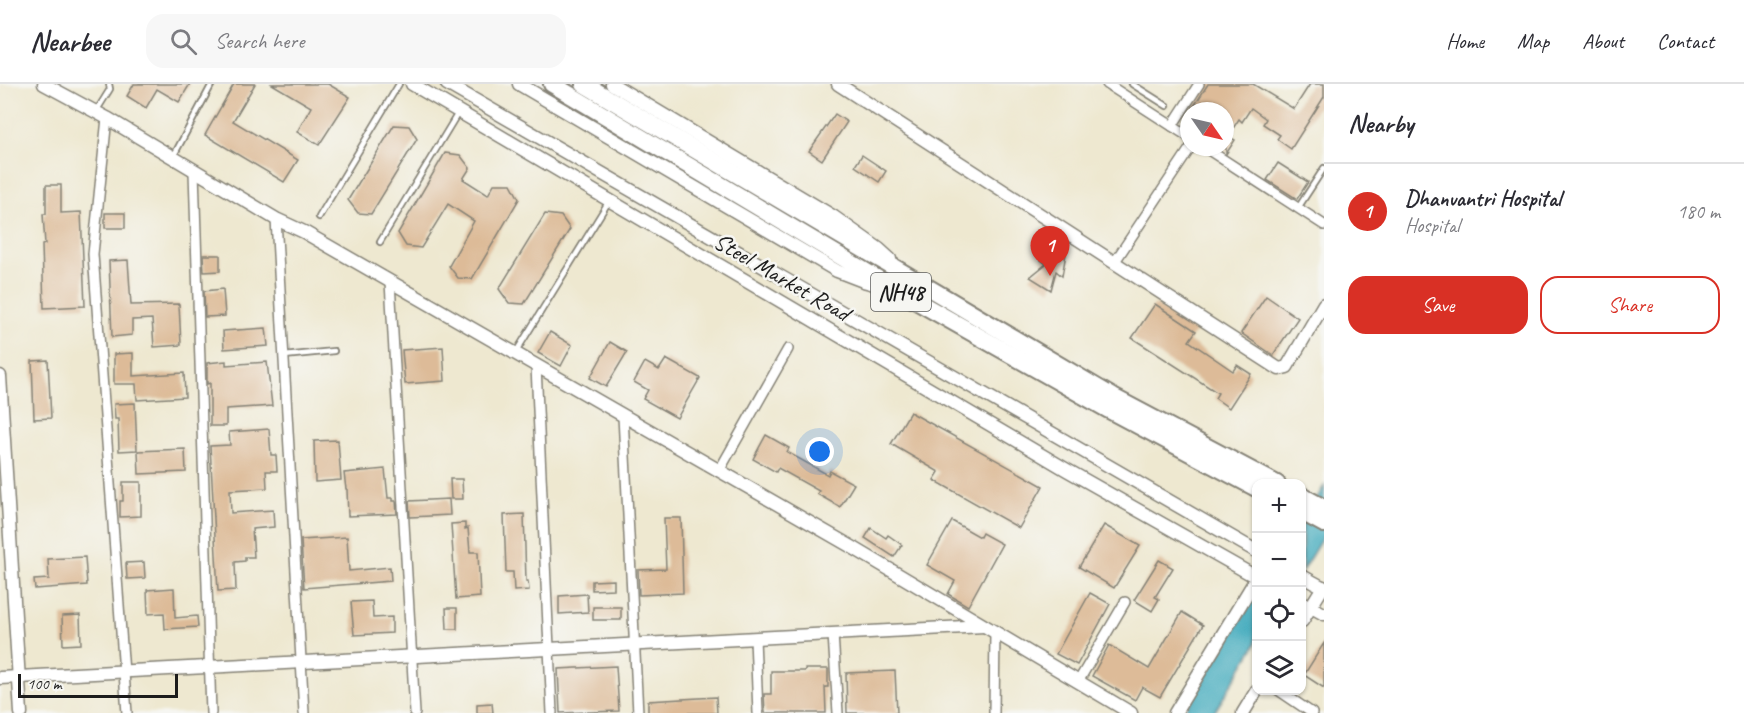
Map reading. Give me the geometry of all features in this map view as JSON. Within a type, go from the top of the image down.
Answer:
[{"type":"highway","name":"NH48","points":[[552,84],[895,289],[1108,411],[1252,485]]},
{"type":"highway","name":"NH48","points":[[584,84],[1113,397],[1269,479]]},
{"type":"highway","points":[[1306,498],[1324,508]]},
{"type":"highway","points":[[1306,514],[1324,524]]},
{"type":"street","points":[[44,84],[107,118],[276,219],[304,232],[852,547],[1131,713]]},
{"type":"street","name":"Steel Market Road","points":[[412,84],[1067,470],[1252,575]]},
{"type":"street","name":"Steel Market Road","points":[[447,84],[1252,548]]},
{"type":"street","points":[[519,84],[837,271],[863,281],[895,289]]},
{"type":"street","points":[[612,84],[834,217],[879,249],[908,276]]},
{"type":"street","points":[[838,84],[1279,369],[1287,367],[1324,304]]},
{"type":"street","points":[[1107,84],[1180,131]]},
{"type":"street","points":[[1172,126],[1199,84]]},
{"type":"street","points":[[459,112],[468,96]]},
{"type":"street","points":[[107,118],[93,254],[126,671],[127,713]]},
{"type":"street","points":[[1114,262],[1185,156]]},
{"type":"street","points":[[1218,156],[1324,225]]},
{"type":"street","points":[[195,171],[211,713]]},
{"type":"street","points":[[276,219],[303,661],[304,713]]},
{"type":"street","points":[[390,282],[415,713]]},
{"type":"street","points":[[804,314],[814,296]]},
{"type":"street","points":[[719,471],[788,349]]},
{"type":"street","points":[[536,366],[552,713]]},
{"type":"street","points":[[0,376],[21,713]]},
{"type":"street","points":[[622,416],[638,713]]},
{"type":"street","points":[[1306,578],[1323,588],[1306,604],[1324,614]]},
{"type":"street","points":[[1175,713],[1252,586]]},
{"type":"street","points":[[1078,682],[1125,602]]},
{"type":"street","points":[[0,678],[833,634],[990,629]]},
{"type":"street","points":[[990,629],[994,713]]},
{"type":"street","points":[[833,634],[838,713]]},
{"type":"street","points":[[754,638],[758,713]]},
{"type":"street","points":[[1243,713],[1254,695]]},
{"type":"street","points":[[1285,695],[1312,713]]},
{"type":"lane","points":[[95,112],[111,89],[109,84]]},
{"type":"lane","points":[[173,157],[212,84]]},
{"type":"lane","points":[[319,217],[399,84]]},
{"type":"lane","points":[[1132,84],[1167,106]]},
{"type":"lane","points":[[380,242],[459,112]]},
{"type":"lane","points":[[1298,208],[1324,168]]},
{"type":"lane","points":[[515,355],[610,200]]},
{"type":"lane","points":[[284,356],[334,351]]},
{"type":"water","points":[[1324,486],[1324,535],[1306,564],[1306,533],[1306,516]]},
{"type":"water","points":[[1252,601],[1252,651],[1214,713],[1183,713]]},
{"type":"building","points":[[134,84],[190,84],[179,102],[157,89],[146,108],[127,96]]},
{"type":"building","points":[[234,84],[255,84],[233,121],[298,160],[284,182],[205,135]]},
{"type":"building","points":[[272,84],[328,84],[350,97],[319,145],[297,132],[311,107]]},
{"type":"building","points":[[1208,84],[1253,84],[1294,109],[1310,84],[1324,84],[1324,97],[1291,149],[1277,139],[1280,135],[1263,124],[1266,119],[1251,108],[1242,122],[1239,119],[1234,127],[1234,102],[1197,102]]},
{"type":"building","points":[[835,114],[847,122],[822,160],[809,151]]},
{"type":"building","points":[[394,125],[409,126],[417,139],[371,214],[358,213],[348,200]]},
{"type":"building","points":[[445,153],[460,155],[470,168],[463,179],[488,195],[494,184],[511,184],[519,199],[472,279],[458,278],[449,266],[474,221],[448,204],[421,248],[406,246],[398,233]]},
{"type":"building","points":[[862,155],[886,171],[879,182],[855,166]]},
{"type":"building","points":[[1278,163],[1308,182],[1297,199],[1267,180]]},
{"type":"building","points":[[46,185],[61,185],[61,213],[81,212],[85,306],[44,308],[42,245],[45,244],[43,214],[46,214]]},
{"type":"building","points":[[105,213],[125,213],[125,228],[105,228]]},
{"type":"building","points":[[545,214],[561,216],[570,229],[524,304],[509,303],[499,289]]},
{"type":"building","points":[[1057,248],[1066,254],[1062,276],[1056,271],[1051,290],[1030,277],[1046,264],[1041,260]]},
{"type":"building","points":[[203,255],[220,255],[220,271],[204,272]]},
{"type":"building","points":[[128,260],[131,305],[179,304],[181,345],[154,347],[152,319],[132,320],[132,335],[112,337],[109,261]]},
{"type":"building","points":[[223,289],[225,316],[205,317],[204,291]]},
{"type":"building","points":[[1266,296],[1298,318],[1273,355],[1241,333]]},
{"type":"building","points":[[1155,304],[1196,331],[1189,341],[1233,371],[1237,365],[1251,374],[1229,408],[1215,398],[1218,393],[1132,338]]},
{"type":"building","points":[[266,328],[268,346],[224,349],[223,331]]},
{"type":"building","points":[[550,332],[572,345],[561,366],[538,353]]},
{"type":"building","points":[[610,342],[627,352],[606,387],[590,378]]},
{"type":"building","points":[[443,347],[445,381],[405,384],[402,350]]},
{"type":"building","points":[[133,353],[133,376],[184,373],[185,397],[137,400],[136,384],[114,384],[114,354]]},
{"type":"building","points":[[666,359],[700,378],[677,418],[643,399],[648,390],[634,382],[645,362],[659,370]]},
{"type":"building","points":[[48,360],[51,418],[34,419],[32,361]]},
{"type":"building","points":[[226,361],[226,365],[267,362],[272,406],[226,409],[226,426],[210,426],[210,383],[207,384],[207,363]]},
{"type":"building","points":[[135,403],[137,450],[119,451],[118,419],[115,419],[114,404]]},
{"type":"building","points":[[910,412],[1043,486],[1019,528],[934,480],[939,472],[891,444]]},
{"type":"building","points":[[269,429],[271,455],[276,455],[277,471],[266,471],[267,488],[230,490],[231,513],[273,510],[274,527],[252,529],[254,557],[245,557],[245,561],[235,562],[236,590],[218,591],[210,446],[230,445],[229,432]]},
{"type":"building","points":[[766,435],[789,448],[787,452],[828,475],[830,471],[854,484],[840,507],[817,494],[819,491],[778,468],[776,472],[753,459]]},
{"type":"building","points":[[338,440],[341,480],[315,482],[314,441]]},
{"type":"building","points":[[185,449],[186,472],[139,474],[138,451]]},
{"type":"building","points":[[385,469],[388,498],[396,501],[397,514],[348,516],[344,473]]},
{"type":"building","points":[[450,479],[462,479],[463,499],[451,499]]},
{"type":"building","points":[[123,482],[141,482],[141,516],[120,517]]},
{"type":"building","points":[[449,499],[450,515],[410,517],[409,501]]},
{"type":"building","points":[[524,514],[526,581],[528,581],[529,590],[514,591],[513,572],[506,572],[504,515]]},
{"type":"building","points":[[664,518],[681,518],[683,593],[639,595],[638,570],[666,569]]},
{"type":"building","points":[[952,521],[980,537],[982,533],[1002,544],[968,606],[948,594],[955,581],[927,565]]},
{"type":"building","points":[[465,523],[465,529],[468,528],[470,552],[478,552],[480,597],[456,599],[451,524]]},
{"type":"building","points":[[1104,525],[1140,546],[1114,588],[1079,567]]},
{"type":"building","points":[[871,528],[886,538],[888,535],[902,545],[894,557],[865,538]]},
{"type":"building","points":[[347,537],[349,571],[390,567],[391,581],[304,588],[301,540]]},
{"type":"building","points":[[85,557],[87,585],[35,589],[34,580],[49,579],[48,559]]},
{"type":"building","points":[[1159,560],[1173,568],[1155,597],[1159,599],[1152,611],[1134,600]]},
{"type":"building","points":[[144,562],[145,578],[127,579],[126,563]]},
{"type":"building","points":[[614,580],[614,589],[592,590],[592,581]]},
{"type":"building","points":[[174,588],[175,618],[197,616],[198,627],[165,629],[164,613],[148,614],[147,590]]},
{"type":"building","points":[[1090,593],[1110,604],[1077,665],[1056,654]]},
{"type":"building","points":[[587,594],[588,612],[559,614],[559,596]]},
{"type":"building","points":[[372,601],[373,618],[392,617],[392,633],[354,635],[351,602]]},
{"type":"building","points":[[593,607],[621,607],[621,620],[593,620]]},
{"type":"building","points":[[446,608],[457,608],[457,629],[447,629]]},
{"type":"building","points":[[1182,612],[1203,625],[1160,697],[1142,687],[1135,700],[1092,676],[1109,645],[1149,669]]},
{"type":"building","points":[[80,615],[81,644],[63,645],[62,616]]},
{"type":"building","points":[[1324,643],[1324,688],[1306,676],[1306,672]]},
{"type":"building","points":[[616,666],[619,711],[560,713],[558,669]]},
{"type":"building","points":[[805,669],[828,669],[828,687],[825,687],[826,713],[765,713],[764,694],[771,694],[771,671],[805,671]]},
{"type":"building","points":[[895,671],[897,713],[847,713],[846,673]]},
{"type":"building","points":[[716,697],[717,713],[648,713],[648,701]]},
{"type":"building","points":[[492,703],[493,713],[477,713],[477,704]]},
{"type":"place","name":"Dhanvantri Hospital","points":[[1050,276]]}]
